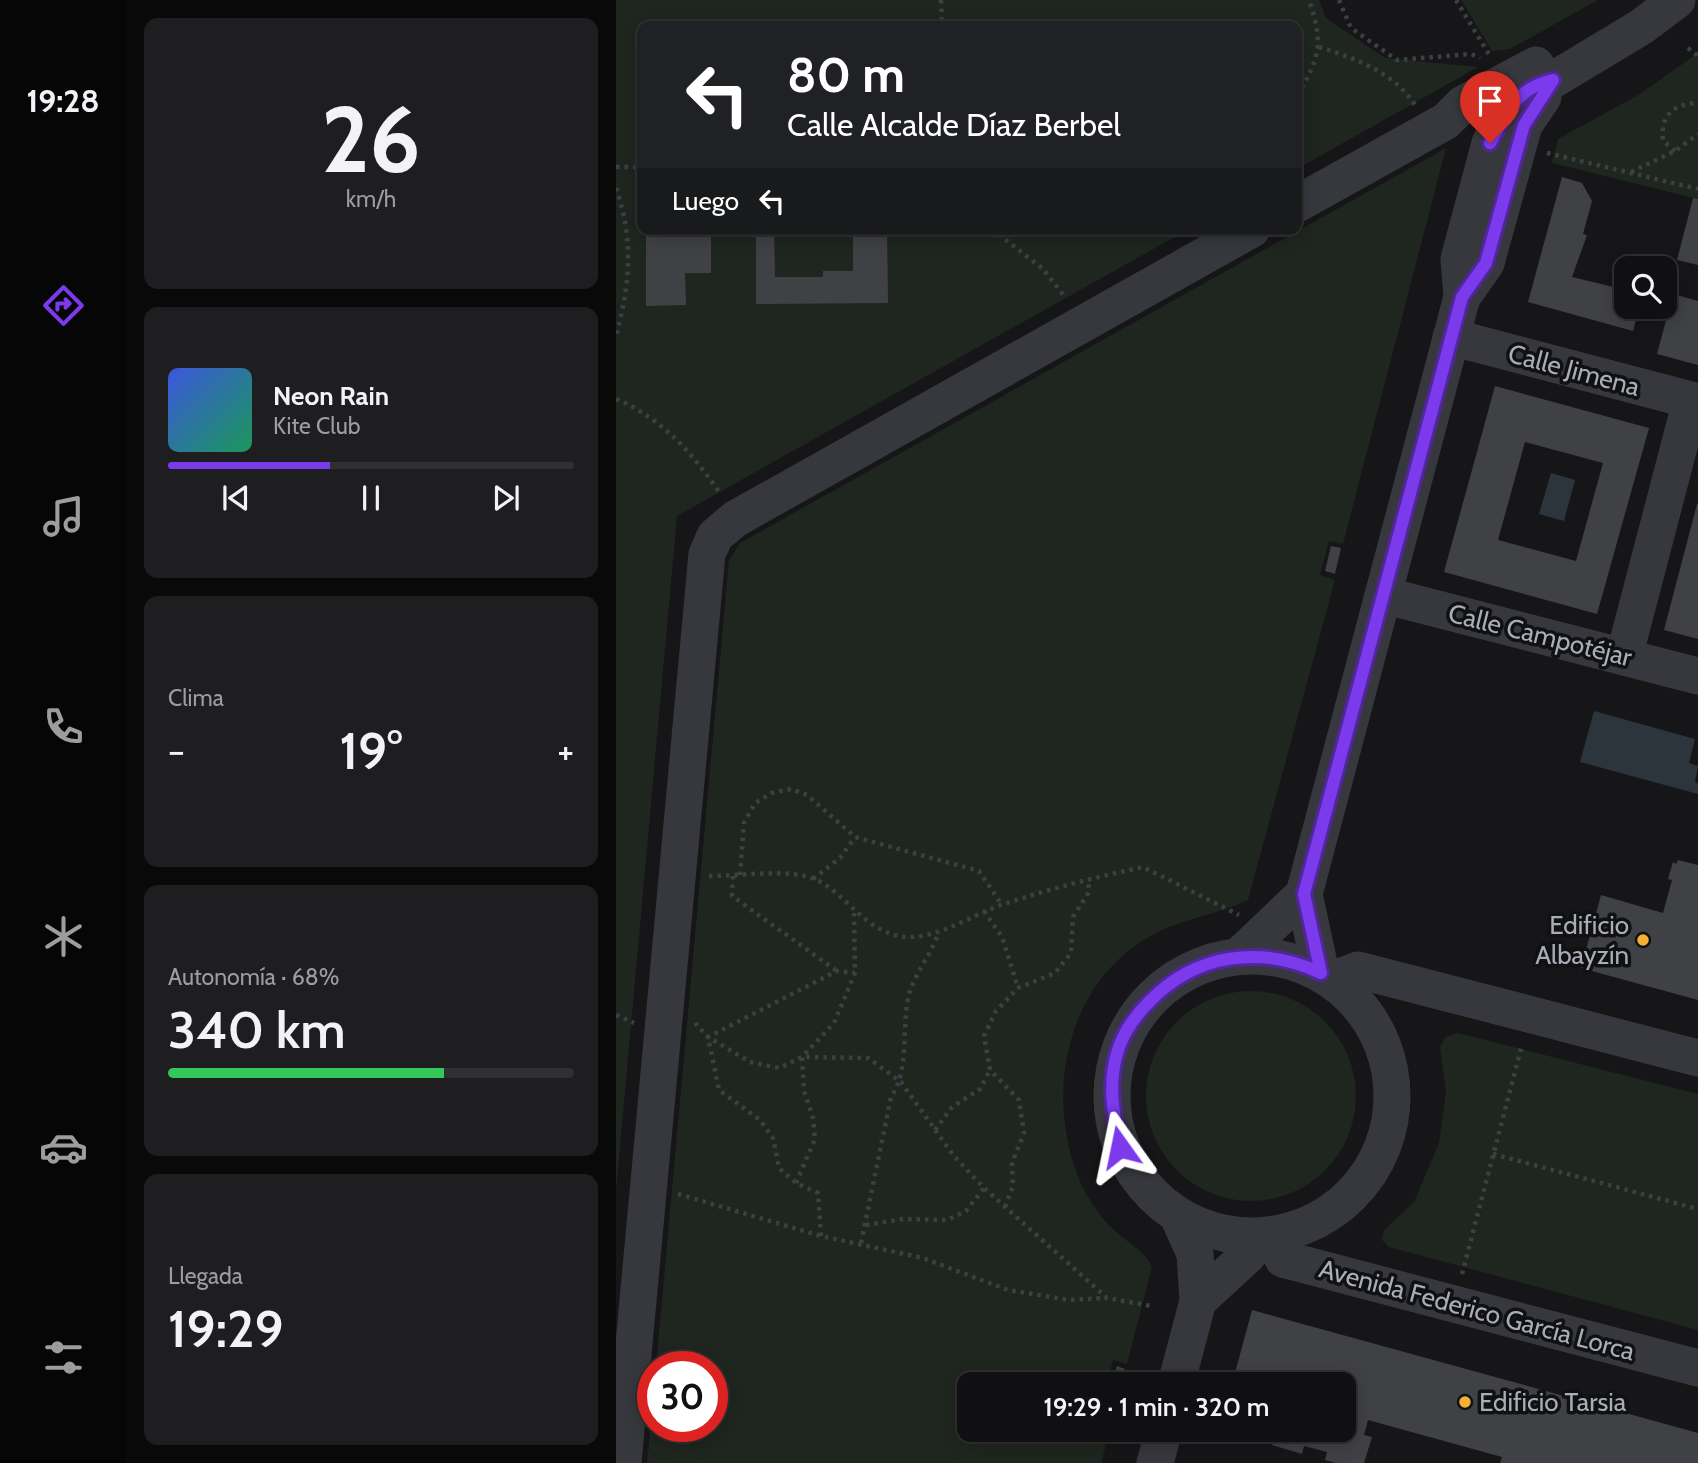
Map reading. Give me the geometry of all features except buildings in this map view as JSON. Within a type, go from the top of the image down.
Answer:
[{"type":"street","points":[[1462,297],[1459,259],[1490,143],[1512,104],[1532,85],[1553,80],[1677,0]]},
{"type":"street","points":[[1302,201],[1443,115],[1571,47],[1609,46]]},
{"type":"street","points":[[1327,977],[1304,894],[1462,297],[1486,263],[1524,125],[1553,80]]},
{"type":"street","points":[[1443,115],[1512,104]]},
{"type":"street","points":[[1443,115],[1479,120],[1486,128],[1490,143]]},
{"type":"street","points":[[623,1463],[707,554],[715,537],[735,519],[1241,235]]},
{"type":"street","name":"Calle Jimena","points":[[1451,337],[1695,402]]},
{"type":"street","points":[[1624,657],[1695,402]]},
{"type":"street","name":"Calle Campotéjar","points":[[1383,595],[1698,676]]},
{"type":"street","points":[[1240,956],[1304,894]]},
{"type":"street","points":[[1240,956],[1267,956],[1301,963],[1327,977],[1362,1008],[1383,1044],[1392,1088],[1388,1130],[1370,1172],[1341,1204],[1308,1224],[1266,1236],[1231,1235],[1206,1229],[1178,1216],[1143,1186],[1120,1147],[1111,1102],[1116,1055],[1135,1017],[1166,984],[1200,965],[1240,956]]},
{"type":"street","points":[[1327,977],[1358,970],[1698,1058]]},
{"type":"street","points":[[1178,1216],[1195,1254],[1198,1301],[1178,1372]]},
{"type":"street","points":[[1198,1301],[1266,1236]]},
{"type":"street","name":"Avenida Federico García Lorca","points":[[1266,1236],[1283,1259],[1698,1368]]},
{"type":"street","points":[[1155,1463],[1161,1442]]},
{"type":"path","points":[[941,0],[942,21]]},
{"type":"path","points":[[1302,87],[1313,69],[1319,47],[1319,30],[1309,0]]},
{"type":"path","points":[[1339,0],[1351,28],[1397,60],[1471,54],[1495,64],[1456,0]]},
{"type":"path","points":[[1319,47],[1371,66],[1410,97],[1443,115]]},
{"type":"path","points":[[1688,48],[1698,57]]},
{"type":"path","points":[[1675,152],[1663,141],[1661,125],[1668,112],[1682,103],[1698,103]]},
{"type":"path","points":[[1630,172],[1675,152],[1698,134]]},
{"type":"path","points":[[1546,153],[1698,189]]},
{"type":"path","points":[[616,167],[637,167]]},
{"type":"path","points":[[616,188],[626,216],[631,250],[627,296],[616,336]]},
{"type":"path","points":[[1000,235],[1043,269],[1070,303]]},
{"type":"path","points":[[616,399],[673,434],[693,455],[723,498]]},
{"type":"path","points":[[740,875],[744,823],[755,803],[772,793],[791,789],[807,795],[855,837],[979,871],[1002,905]]},
{"type":"path","points":[[813,879],[839,858],[855,837]]},
{"type":"path","points":[[697,876],[804,875],[830,887],[854,913],[887,931],[907,937],[940,931],[984,911],[1088,879],[1143,867],[1239,915]]},
{"type":"path","points":[[733,876],[733,897],[837,971],[855,973]]},
{"type":"path","points":[[1004,1207],[1013,1186],[1012,1164],[1024,1133],[1019,1100],[990,1070],[984,1036],[996,1011],[1018,988],[1055,973],[1070,953],[1073,917],[1089,891],[1088,879]]},
{"type":"path","points":[[984,911],[1002,937],[1018,988]]},
{"type":"path","points":[[692,1020],[708,1037],[750,1062],[779,1068],[802,1057],[834,1023],[855,973],[854,913]]},
{"type":"path","points":[[861,1243],[891,1097],[901,1082],[903,1028],[911,989],[940,931]]},
{"type":"path","points":[[708,1037],[837,971]]},
{"type":"path","points":[[616,1015],[637,1024]]},
{"type":"path","points":[[708,1037],[719,1090],[760,1120],[774,1138],[779,1168],[796,1183],[818,1193],[821,1237]]},
{"type":"path","points":[[1462,1274],[1524,1039]]},
{"type":"path","points":[[802,1057],[843,1055],[869,1058],[901,1082],[935,1130],[984,1188],[1107,1298]]},
{"type":"path","points":[[796,1183],[815,1139],[813,1118],[804,1091],[802,1057]]},
{"type":"path","points":[[935,1130],[952,1107],[980,1089],[990,1070]]},
{"type":"path","points":[[1493,1154],[1698,1209]]},
{"type":"path","points":[[866,1225],[903,1219],[947,1220],[966,1211],[984,1188]]},
{"type":"path","points":[[667,1191],[821,1237],[861,1243],[923,1258],[1008,1290],[1069,1300],[1107,1298],[1151,1306]]},
{"type":"shaded area","points":[[616,0],[1319,0],[1326,18],[1385,58],[1478,67],[1302,166],[1302,21],[637,21],[637,235],[1178,235],[677,516],[616,1191]]},
{"type":"shaded area","points":[[1461,0],[1598,0],[1510,49],[1492,51]]},
{"type":"shaded area","points":[[1698,53],[1698,199],[1552,163],[1558,139],[1640,94]]},
{"type":"shaded area","points":[[1446,148],[1343,544],[1329,541],[1320,575],[1335,580],[1248,900],[1157,933],[1116,962],[1094,988],[1078,1019],[1068,1052],[1064,1086],[1065,1121],[1071,1155],[1083,1188],[1106,1222],[1141,1252],[1152,1267],[1127,1364],[1113,1360],[1110,1372],[957,1372],[957,1442],[1107,1442],[1101,1463],[647,1463],[649,1442],[728,1442],[728,1351],[657,1351],[729,560],[740,543],[1291,235],[1302,235],[1302,229]]},
{"type":"shaded area","points":[[1551,473],[1575,480],[1564,521],[1539,514]]},
{"type":"shaded area","points":[[1594,711],[1695,739],[1689,763],[1698,766],[1695,782],[1698,784],[1698,794],[1580,762]]},
{"type":"shaded area","points":[[1251,991],[1291,999],[1325,1022],[1348,1056],[1356,1096],[1348,1136],[1325,1170],[1291,1193],[1251,1201],[1211,1193],[1177,1170],[1154,1136],[1146,1096],[1154,1056],[1177,1022],[1211,999]]},
{"type":"shaded area","points":[[1458,1033],[1698,1094],[1698,1330],[1389,1247],[1382,1240],[1384,1230],[1414,1202],[1439,1143],[1446,1091],[1440,1047],[1445,1037]]},
{"type":"place","name":"Edificio Albayzín","points":[[1643,940]]},
{"type":"place","name":"Edificio Tarsia","points":[[1465,1402]]},
{"type":"route","points":[[1120,1147],[1111,1102],[1116,1055],[1135,1017],[1166,984],[1200,965],[1240,956],[1267,956],[1301,963],[1321,973],[1304,894],[1462,297],[1486,263],[1524,125],[1553,80],[1532,85],[1512,104],[1490,143]]}]
